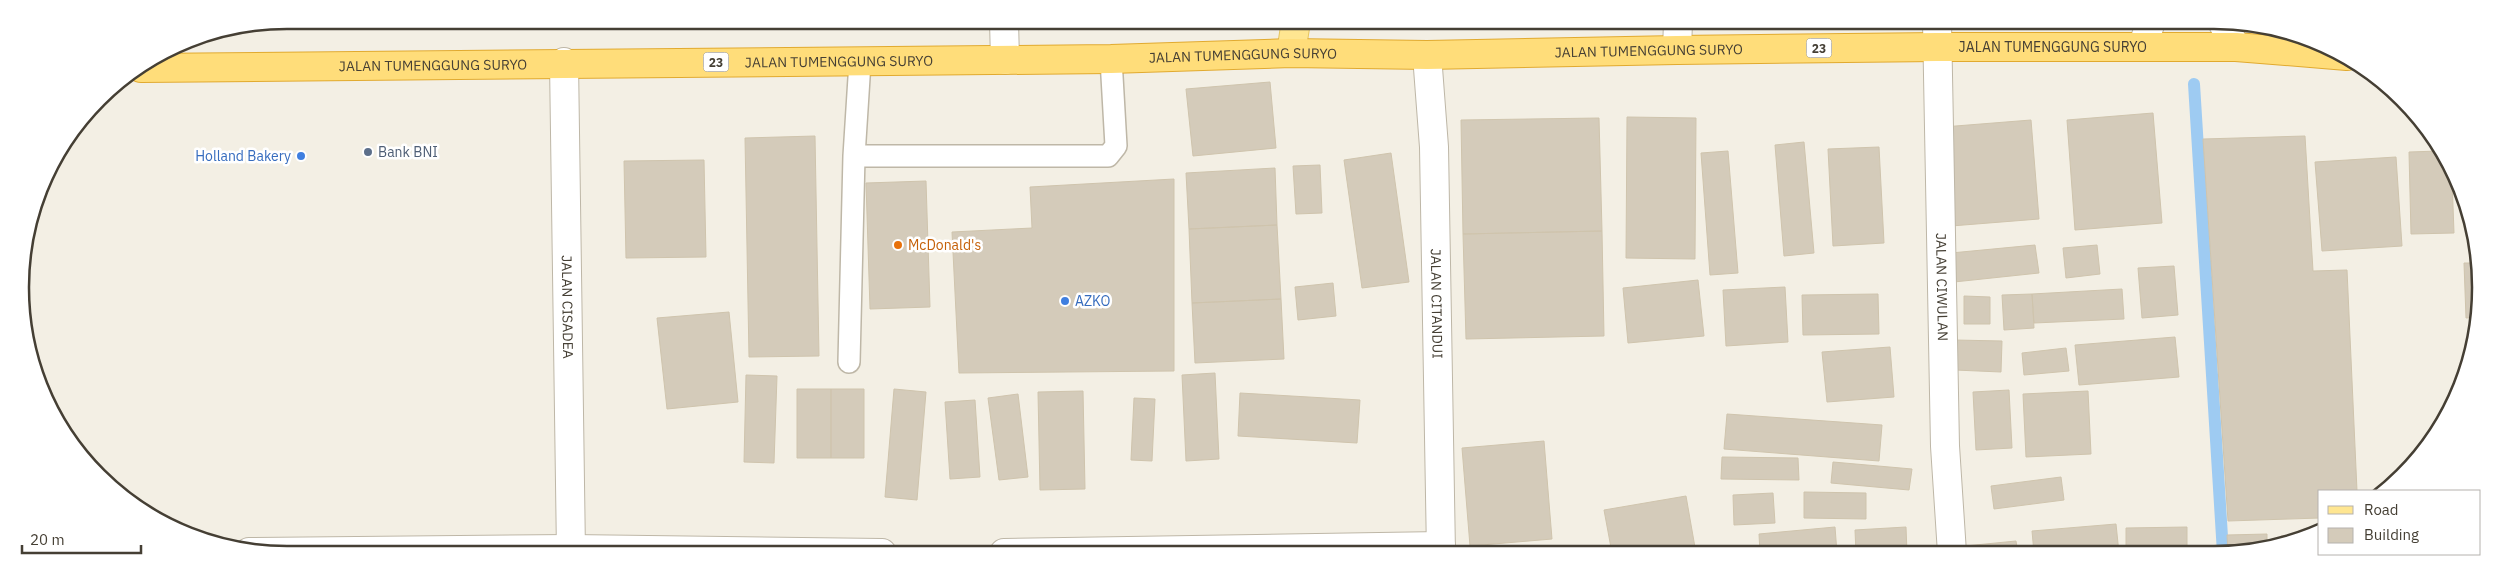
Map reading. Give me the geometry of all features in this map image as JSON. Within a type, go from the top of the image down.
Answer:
[{"type":"highway","name":"JALAN TUMENGGUNG SURYO","points":[[150,68],[564,62],[860,62],[1111,59],[1291,53],[1427,55],[1677,50],[1937,34],[2142,48],[2236,47],[2327,54]]},
{"type":"main road","points":[[1291,53],[1295,29]]},
{"type":"street","points":[[1004,29],[1005,60]]},
{"type":"street","points":[[1677,50],[1678,29]]},
{"type":"street","points":[[2142,48],[2149,29]]},
{"type":"street","points":[[2226,29],[2236,47]]},
{"type":"street","name":"JALAN CIWULAN","points":[[1937,34],[1945,446],[1952,546]]},
{"type":"street","name":"JALAN CITANDUI","points":[[1427,55],[1434,147],[1441,546]]},
{"type":"street","name":"JALAN CISADEA","points":[[564,62],[571,546]]},
{"type":"lane","points":[[854,156],[1108,156],[1116,146],[1111,59]]},
{"type":"lane","points":[[849,362],[854,156],[860,62]]},
{"type":"building","points":[[1270,82],[1276,148],[1193,156],[1186,89]]},
{"type":"building","points":[[2153,113],[2162,223],[2075,230],[2067,120]]},
{"type":"building","points":[[1627,117],[1696,118],[1695,259],[1626,258]]},
{"type":"building","points":[[1599,118],[1602,231],[1463,234],[1461,120]]},
{"type":"building","points":[[2031,120],[2039,219],[1951,226],[1943,127]]},
{"type":"building","points":[[815,136],[819,356],[749,357],[745,138]]},
{"type":"building","points":[[2305,136],[2313,271],[2347,270],[2357,490],[2318,490],[2318,518],[2228,521],[2203,139]]},
{"type":"building","points":[[1804,142],[1814,253],[1784,256],[1775,145]]},
{"type":"building","points":[[1879,147],[1884,243],[1833,246],[1828,149]]},
{"type":"building","points":[[1728,151],[1738,273],[1710,275],[1701,153]]},
{"type":"building","points":[[2434,151],[2438,158],[2452,186],[2454,233],[2411,234],[2409,152]]},
{"type":"building","points":[[1391,153],[1409,282],[1362,288],[1344,160]]},
{"type":"building","points":[[2396,157],[2402,246],[2322,251],[2315,162]]},
{"type":"building","points":[[704,160],[706,257],[626,258],[624,161]]},
{"type":"building","points":[[1320,165],[1322,213],[1296,214],[1293,166]]},
{"type":"building","points":[[1275,168],[1277,225],[1189,229],[1186,173]]},
{"type":"building","name":"AZKO","points":[[1174,179],[1174,371],[959,373],[952,232],[1032,228],[1030,187]]},
{"type":"building","name":"McDonald's","points":[[926,181],[930,307],[870,309],[866,183]]},
{"type":"building","points":[[1277,225],[1281,299],[1192,303],[1189,229]]},
{"type":"building","points":[[1602,231],[1604,336],[1466,339],[1463,234]]},
{"type":"building","points":[[2035,245],[2039,273],[1954,282],[1951,253]]},
{"type":"building","points":[[2097,245],[2100,274],[2066,278],[2063,248]]},
{"type":"building","points":[[2464,263],[2471,263],[2472,304],[2470,318],[2466,318]]},
{"type":"building","points":[[2174,266],[2178,315],[2142,318],[2138,268]]},
{"type":"building","points":[[1698,280],[1704,336],[1628,343],[1623,288]]},
{"type":"building","points":[[1333,283],[1336,316],[1298,320],[1295,287]]},
{"type":"building","points":[[1785,287],[1788,342],[1726,346],[1723,290]]},
{"type":"building","points":[[2122,289],[2124,319],[2034,323],[2032,294]]},
{"type":"building","points":[[1878,294],[1879,334],[1803,335],[1802,295]]},
{"type":"building","points":[[2032,294],[2034,328],[2004,330],[2002,295]]},
{"type":"building","points":[[1964,296],[1990,297],[1990,324],[1964,324]]},
{"type":"building","points":[[1281,299],[1284,359],[1195,363],[1192,303]]},
{"type":"building","points":[[729,312],[738,402],[667,409],[657,318]]},
{"type":"building","points":[[2175,337],[2179,377],[2079,385],[2075,345]]},
{"type":"building","points":[[1955,340],[2002,341],[2001,372],[1955,370]]},
{"type":"building","points":[[1890,347],[1894,397],[1827,402],[1822,352]]},
{"type":"building","points":[[2066,348],[2069,371],[2024,375],[2022,353]]},
{"type":"building","points":[[1215,373],[1219,459],[1186,461],[1182,375]]},
{"type":"building","points":[[746,375],[777,376],[774,463],[744,462]]},
{"type":"building","points":[[797,389],[831,389],[831,458],[797,458]]},
{"type":"building","points":[[831,389],[864,389],[864,458],[831,458]]},
{"type":"building","points":[[894,389],[926,392],[917,500],[885,497]]},
{"type":"building","points":[[2009,390],[2012,448],[1976,450],[1973,392]]},
{"type":"building","points":[[1083,391],[1085,489],[1040,490],[1038,392]]},
{"type":"building","points":[[2088,391],[2091,454],[2026,457],[2023,394]]},
{"type":"building","points":[[1240,393],[1360,400],[1357,443],[1238,436]]},
{"type":"building","points":[[1018,394],[1028,477],[999,480],[988,398]]},
{"type":"building","points":[[1134,398],[1155,399],[1152,461],[1131,460]]},
{"type":"building","points":[[975,400],[980,477],[950,479],[945,402]]},
{"type":"building","points":[[1727,414],[1882,425],[1879,461],[1724,449]]},
{"type":"building","points":[[1544,441],[1552,539],[1470,546],[1462,448]]},
{"type":"building","points":[[1722,457],[1798,458],[1799,480],[1721,479]]},
{"type":"building","points":[[1833,462],[1912,469],[1909,490],[1831,483]]},
{"type":"building","points":[[2061,477],[2064,500],[1994,509],[1991,486]]},
{"type":"building","points":[[1804,492],[1866,493],[1866,519],[1804,518]]},
{"type":"building","points":[[1773,493],[1775,523],[1734,525],[1733,495]]},
{"type":"building","points":[[1686,496],[1695,546],[1611,546],[1604,510]]},
{"type":"building","points":[[2116,524],[2118,546],[2033,546],[2032,531]]},
{"type":"building","points":[[1835,527],[1836,546],[1760,546],[1759,534]]},
{"type":"building","points":[[1906,527],[1907,546],[1856,546],[1855,530]]},
{"type":"building","points":[[2187,527],[2187,546],[2126,546],[2126,528]]},
{"type":"building","points":[[2267,534],[2267,540],[2228,546],[2227,535]]},
{"type":"building","points":[[2016,541],[2017,546],[1965,546]]},
{"type":"waterway","points":[[2194,84],[2223,546]]},
{"type":"place","name":"Bank BNI","points":[[368,152]]},
{"type":"place","name":"Holland Bakery","points":[[301,156]]},
{"type":"place","name":"McDonald's","points":[[898,245]]},
{"type":"place","name":"AZKO","points":[[1065,301]]}]
